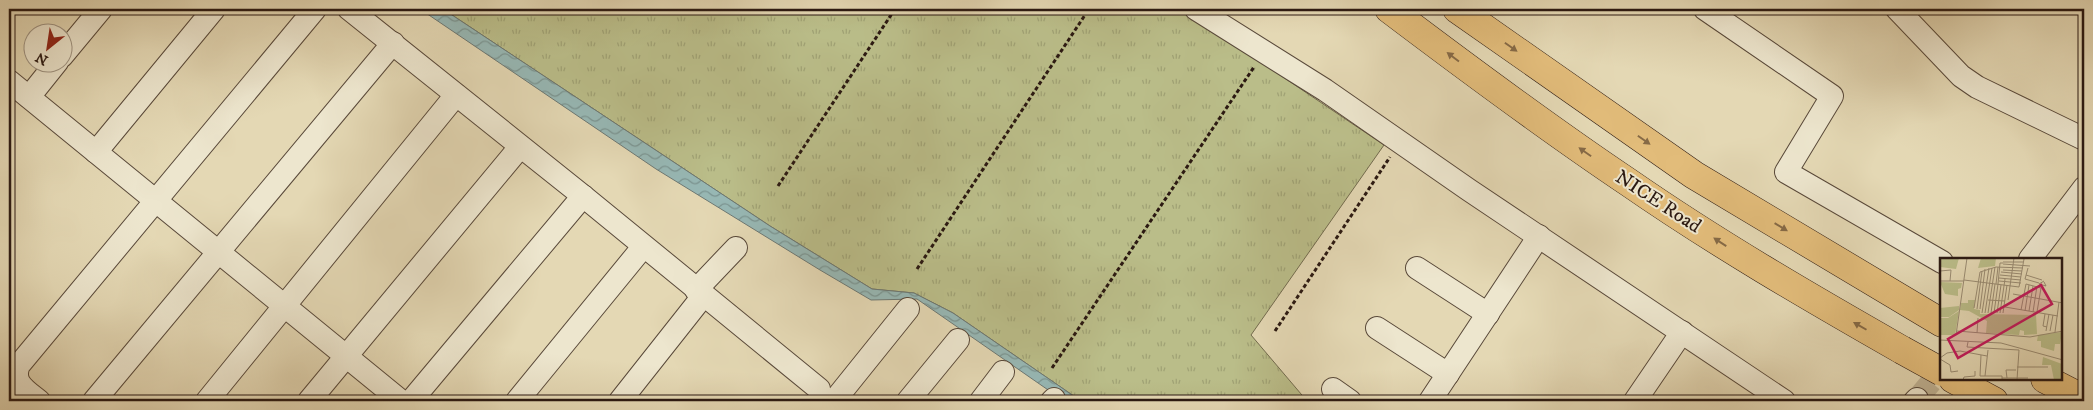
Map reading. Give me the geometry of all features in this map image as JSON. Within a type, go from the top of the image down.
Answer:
[{"type":"highway","name":"NICE Road","points":[[1389,9],[1528,113],[1629,183],[1788,284],[1940,371]]},
{"type":"highway","points":[[1457,9],[1694,175],[1934,318]]},
{"type":"highway","points":[[1955,380],[1991,399]]},
{"type":"highway","points":[[2047,380],[2084,399]]},
{"type":"street","points":[[72,44],[101,9]]},
{"type":"street","points":[[96,152],[214,9]]},
{"type":"street","points":[[39,401],[19,385],[16,376],[20,365],[315,9]]},
{"type":"street","points":[[349,9],[826,395],[908,309]]},
{"type":"street","points":[[1196,9],[1325,90],[1784,401]]},
{"type":"street","points":[[1705,9],[1832,96],[1786,172],[1940,261]]},
{"type":"street","points":[[1897,9],[1961,76],[1976,87],[2084,139]]},
{"type":"street","points":[[94,401],[393,43]]},
{"type":"street","points":[[29,98],[50,72]]},
{"type":"street","points":[[9,81],[401,401]]},
{"type":"street","points":[[207,401],[286,307],[456,95]]},
{"type":"street","points":[[309,401],[520,147]]},
{"type":"street","points":[[2031,258],[2084,188]]},
{"type":"street","points":[[411,401],[582,196]]},
{"type":"street","points":[[1430,401],[1538,236]]},
{"type":"street","points":[[517,401],[643,247]]},
{"type":"street","points":[[620,401],[736,248]]},
{"type":"street","points":[[1416,268],[1488,314]]},
{"type":"street","points":[[1377,328],[1448,374]]},
{"type":"street","points":[[1635,401],[1682,332]]},
{"type":"street","points":[[908,401],[958,340]]},
{"type":"street","points":[[981,401],[1003,372]]},
{"type":"path","points":[[778,186],[896,9]]},
{"type":"path","points":[[917,269],[1089,9]]},
{"type":"path","points":[[1052,368],[1264,52]]},
{"type":"path","points":[[1275,331],[1400,142]]},
{"type":"green space","points":[[443,9],[1182,9],[1384,145],[1251,335],[1307,401],[1081,401],[953,313],[914,293],[872,289],[770,226]]},
{"type":"water","points":[[420,9],[443,9],[770,226],[872,289],[914,293],[953,313],[1081,401],[1064,401],[917,299],[871,300],[820,270],[656,169]]},
{"type":"tunnel","points":[[1917,399],[1940,371]]}]
